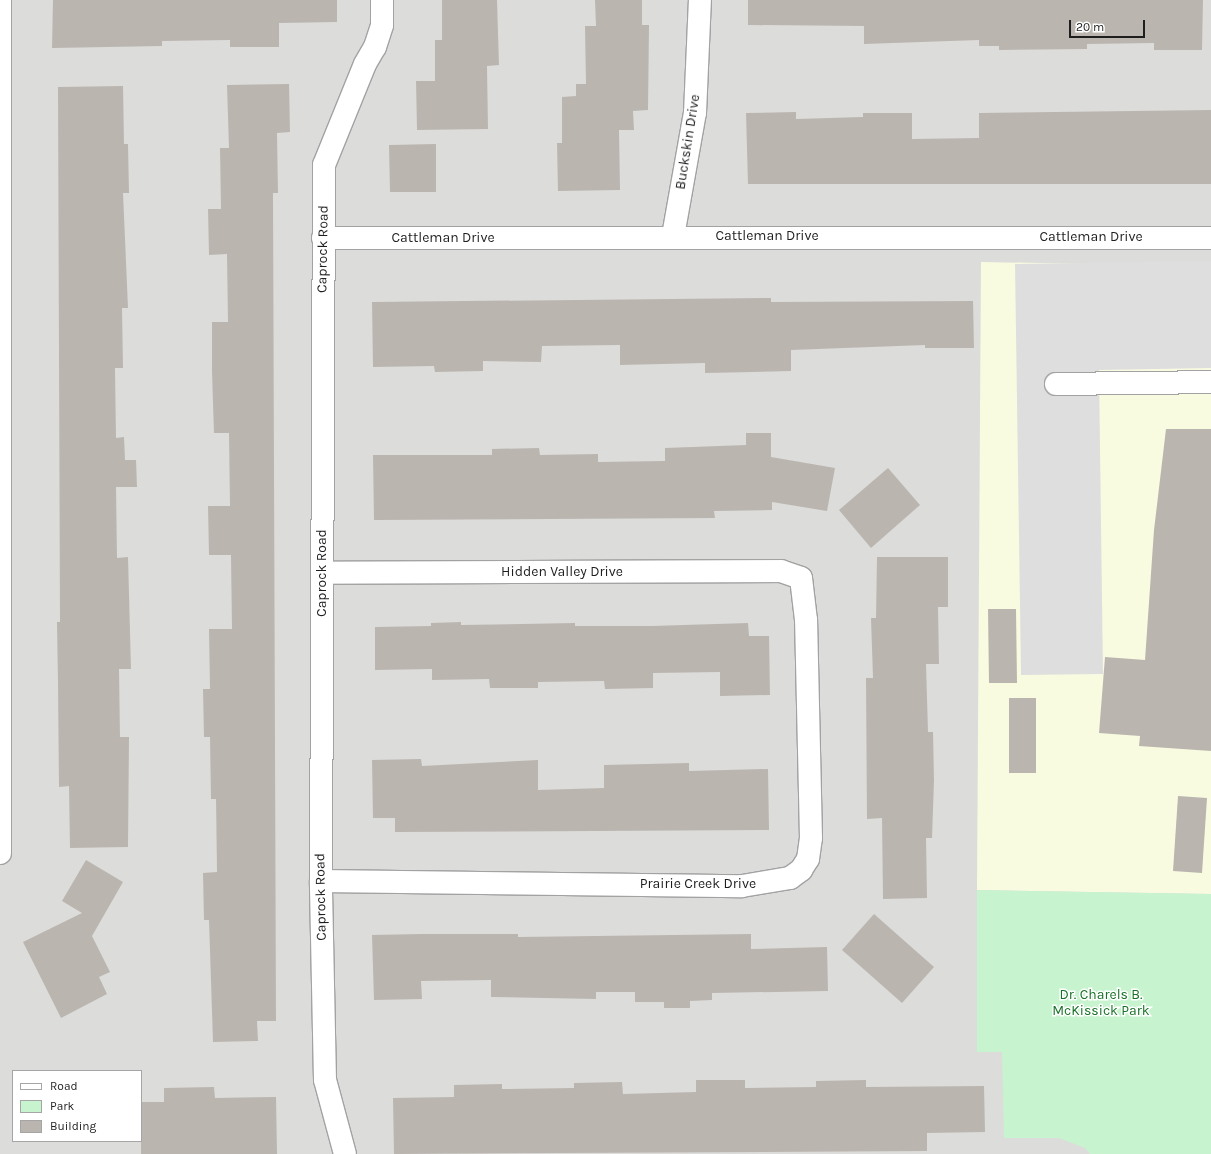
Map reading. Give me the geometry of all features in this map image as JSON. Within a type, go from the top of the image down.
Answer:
[{"type":"street","points":[[0,0],[0,853]]},
{"type":"street","name":"Caprock Road","points":[[345,1154],[325,1080],[321,882],[324,165],[365,64],[375,47],[382,25],[382,0]]},
{"type":"street","name":"Buckskin Drive","points":[[673,236],[695,113],[700,0]]},
{"type":"street","name":"Cattleman Drive","points":[[323,238],[673,236],[1211,238]]},
{"type":"street","points":[[1056,384],[1211,382]]},
{"type":"street","name":"Hidden Valley Drive","points":[[322,573],[781,571],[801,578]]},
{"type":"street","name":"Prairie Creek Drive","points":[[321,882],[742,886],[790,878],[801,870],[808,859],[811,838],[806,620],[801,578]]},
{"type":"shaded area","points":[[0,0],[1211,0],[1211,1154],[0,1154]]},
{"type":"shaded area","points":[[1211,261],[1211,368],[1099,370],[1103,674],[1021,675],[1015,264]]},
{"type":"shaded area","points":[[981,262],[1211,266],[1211,894],[977,890]]},
{"type":"green space","name":"Dr. Charels B. McKissick Park","points":[[977,890],[1211,894],[1211,1154],[1090,1154],[1085,1148],[1059,1138],[1004,1138],[1002,1052],[977,1052]]},
{"type":"building","points":[[53,0],[337,0],[337,22],[279,23],[279,47],[230,47],[230,40],[162,41],[162,46],[52,48]]},
{"type":"building","points":[[442,0],[497,0],[499,65],[487,66],[488,129],[417,130],[416,81],[435,81],[435,40],[442,40]]},
{"type":"building","points":[[595,0],[642,0],[642,25],[649,25],[648,110],[633,111],[634,130],[619,130],[620,190],[558,191],[557,143],[562,143],[562,97],[576,96],[576,84],[586,84],[585,26],[596,26]]},
{"type":"building","points":[[748,0],[1203,0],[1202,50],[1154,50],[1154,43],[1087,44],[1087,49],[999,50],[999,46],[979,46],[979,40],[864,44],[864,26],[748,25]]},
{"type":"building","points":[[289,84],[290,132],[277,133],[278,193],[273,193],[276,1021],[257,1021],[258,1041],[213,1042],[209,920],[204,920],[203,873],[217,872],[216,799],[211,799],[210,737],[204,737],[203,689],[210,689],[209,629],[232,629],[231,555],[209,555],[208,506],[230,506],[229,433],[214,433],[212,372],[212,322],[228,322],[227,254],[209,255],[208,209],[221,209],[220,148],[229,148],[227,85]]},
{"type":"building","points":[[123,86],[124,144],[128,144],[129,193],[123,193],[128,308],[122,308],[123,368],[115,368],[116,438],[124,437],[125,460],[136,460],[137,487],[116,487],[117,558],[128,557],[131,669],[119,669],[120,737],[129,737],[128,847],[70,848],[69,786],[59,787],[57,622],[60,622],[58,87]]},
{"type":"building","points":[[1211,110],[1211,184],[748,184],[746,113],[796,112],[796,119],[863,117],[863,113],[912,113],[912,139],[979,138],[979,113]]},
{"type":"building","points":[[436,144],[436,192],[390,192],[389,145]]},
{"type":"building","points":[[771,298],[771,302],[973,301],[974,348],[925,348],[925,345],[791,350],[791,371],[705,373],[705,363],[620,365],[620,345],[542,346],[541,362],[483,361],[483,371],[435,372],[434,366],[373,367],[372,302]]},
{"type":"building","points":[[1166,429],[1211,429],[1211,751],[1139,746],[1140,736],[1099,733],[1105,657],[1145,660],[1154,530]]},
{"type":"building","points":[[746,433],[771,433],[771,457],[835,468],[827,511],[772,502],[772,510],[714,511],[715,518],[374,520],[373,455],[492,455],[492,449],[539,448],[540,455],[598,454],[598,462],[665,461],[665,448],[746,445]]},
{"type":"building","points":[[888,468],[920,505],[871,548],[839,510]]},
{"type":"building","points":[[877,557],[948,557],[948,607],[938,607],[939,664],[926,664],[928,732],[933,732],[934,780],[932,838],[926,838],[927,898],[883,899],[882,818],[867,819],[866,678],[873,678],[871,618],[876,618]]},
{"type":"building","points":[[988,609],[1016,609],[1017,683],[989,683]]},
{"type":"building","points":[[461,622],[461,625],[575,623],[575,626],[652,626],[748,623],[749,636],[769,636],[770,695],[720,696],[720,672],[653,673],[653,688],[605,689],[604,681],[538,682],[538,688],[490,688],[489,679],[432,680],[432,669],[375,670],[375,627],[431,626],[431,623]]},
{"type":"building","points":[[1009,698],[1036,698],[1036,773],[1009,773]]},
{"type":"building","points":[[421,759],[422,766],[538,760],[538,790],[604,788],[604,765],[689,763],[689,771],[768,769],[769,830],[395,832],[395,818],[373,818],[372,760]]},
{"type":"building","points":[[1178,796],[1207,798],[1202,873],[1173,871]]},
{"type":"building","points":[[86,860],[123,882],[92,936],[110,972],[99,977],[107,994],[61,1018],[23,942],[82,913],[62,901]]},
{"type":"building","points":[[874,914],[934,967],[902,1003],[842,950]]},
{"type":"building","points":[[518,934],[518,937],[751,934],[751,949],[827,947],[828,991],[712,993],[712,1000],[690,1001],[690,1008],[664,1008],[664,1002],[635,1002],[635,992],[596,992],[596,999],[491,997],[491,980],[421,981],[422,999],[374,1000],[372,935]]},
{"type":"building","points":[[696,1080],[745,1080],[745,1088],[816,1087],[816,1081],[866,1080],[866,1087],[984,1086],[985,1132],[927,1133],[927,1151],[394,1154],[393,1098],[454,1097],[454,1085],[502,1084],[502,1089],[574,1088],[574,1083],[622,1082],[623,1094],[696,1092]]},
{"type":"building","points":[[214,1087],[215,1098],[276,1097],[277,1154],[141,1154],[142,1102],[164,1102],[164,1088]]}]
